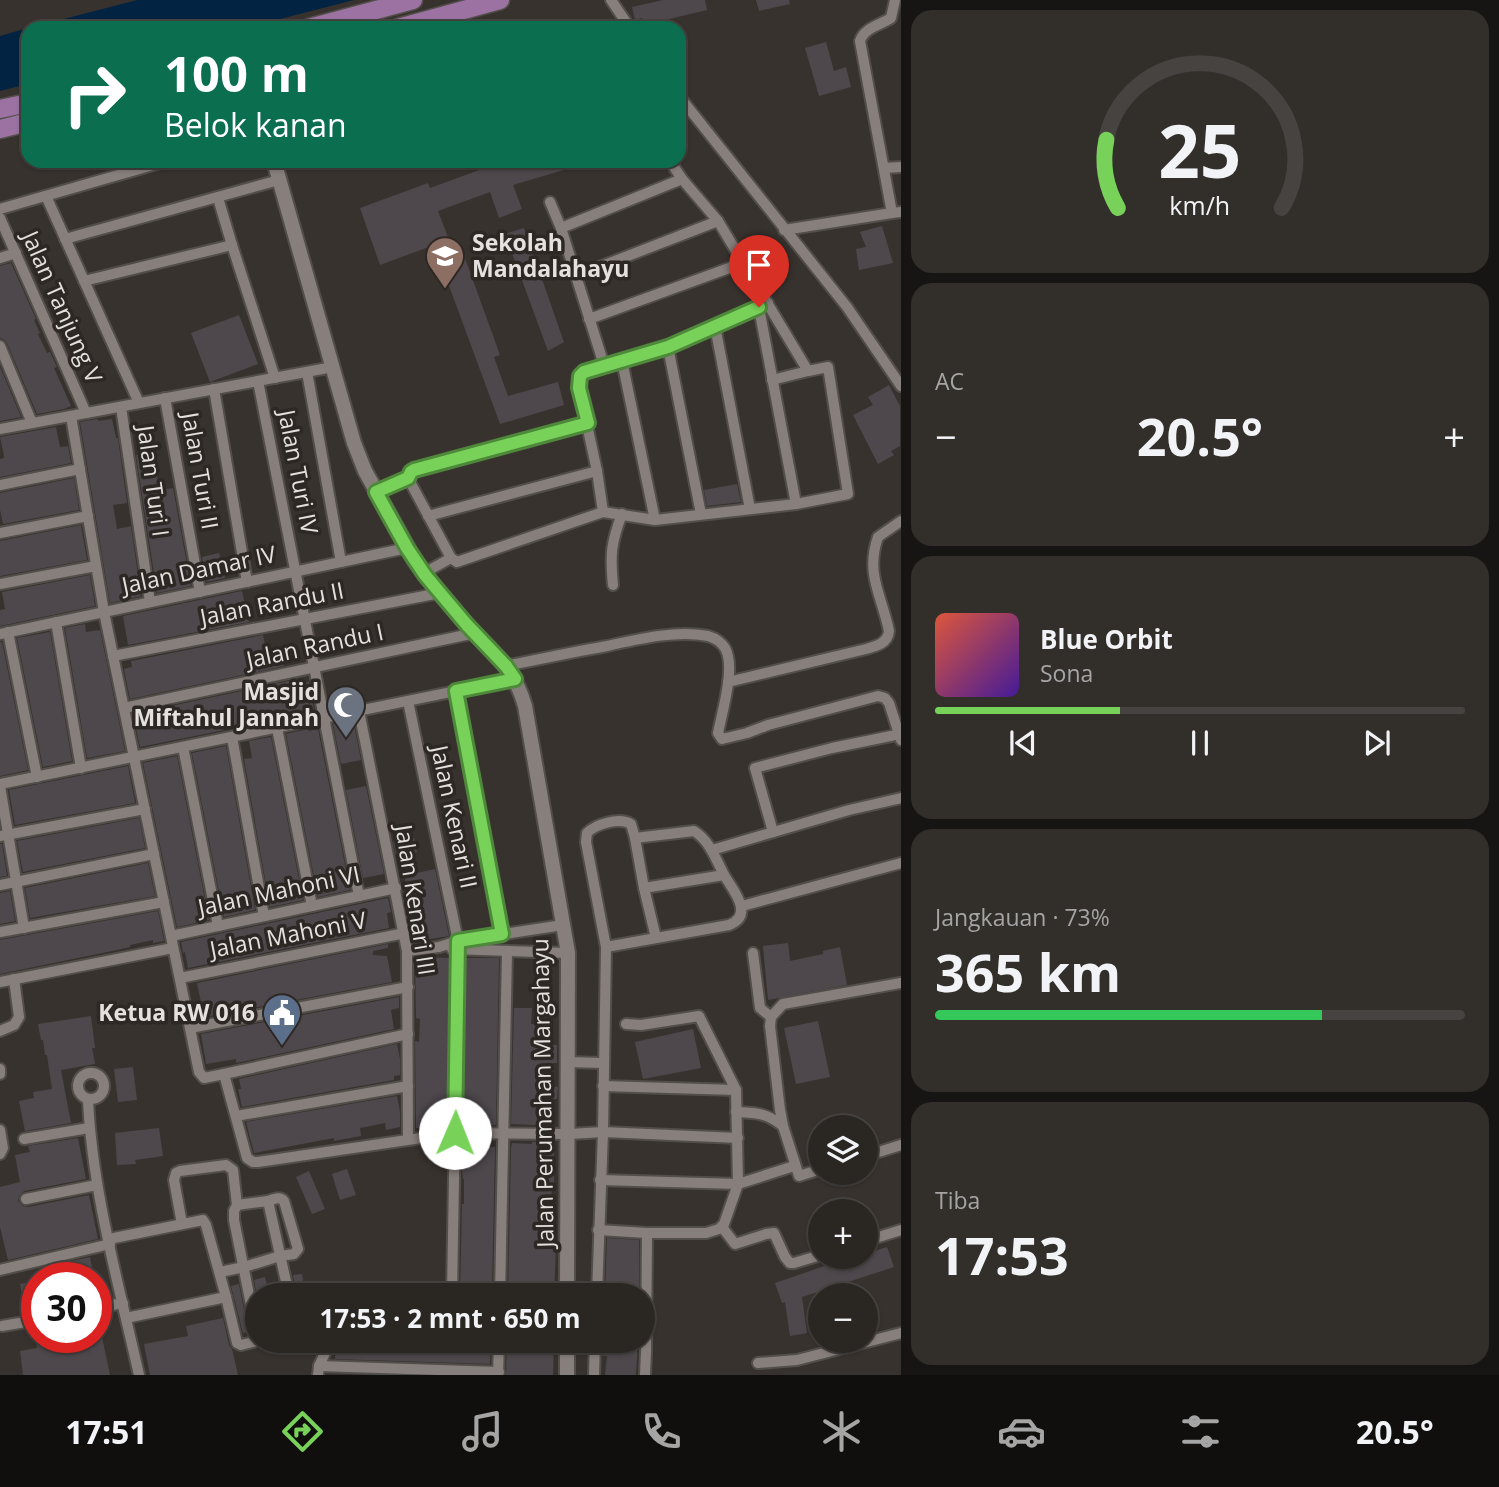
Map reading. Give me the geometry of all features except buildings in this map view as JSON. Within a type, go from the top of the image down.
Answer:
[{"type":"main road","points":[[335,21],[413,0]]},
{"type":"main road","points":[[424,21],[500,0]]},
{"type":"main road","points":[[0,109],[21,104]]},
{"type":"main road","points":[[0,129],[21,124]]},
{"type":"street","points":[[611,0],[625,21]]},
{"type":"street","points":[[784,230],[896,212],[884,168],[860,41],[867,31],[891,18],[895,0]]},
{"type":"street","points":[[686,105],[847,307],[901,386]]},
{"type":"street","points":[[884,168],[901,167]]},
{"type":"street","points":[[0,209],[143,168]]},
{"type":"street","name":"Jalan Perumahan Margahayu","points":[[276,168],[354,443],[365,471],[407,548],[424,573],[506,666],[515,679],[525,706],[568,953],[568,1062],[572,1133],[568,1283]]},
{"type":"street","points":[[675,168],[718,221],[743,263],[763,305],[808,371]]},
{"type":"street","points":[[561,228],[682,179]]},
{"type":"street","points":[[65,239],[279,180]]},
{"type":"street","points":[[46,196],[139,403]]},
{"type":"street","points":[[218,198],[275,378]]},
{"type":"street","points":[[550,202],[561,228],[604,365]]},
{"type":"street","name":"Jalan Tanjung V","points":[[0,218],[86,413]]},
{"type":"street","points":[[576,276],[718,221]]},
{"type":"street","points":[[84,281],[232,245]]},
{"type":"street","points":[[0,258],[16,253]]},
{"type":"street","points":[[590,319],[743,263]]},
{"type":"street","points":[[603,512],[588,423],[579,388],[580,376],[604,365],[668,347],[763,305]]},
{"type":"street","points":[[763,305],[772,380],[796,504]]},
{"type":"street","points":[[715,326],[750,509]]},
{"type":"street","points":[[0,346],[32,423]]},
{"type":"street","points":[[668,347],[701,514]]},
{"type":"street","points":[[622,361],[655,520]]},
{"type":"street","points":[[0,429],[333,367]]},
{"type":"street","points":[[408,478],[451,558],[460,562],[603,512],[655,520],[796,504],[848,494],[828,367],[772,380]]},
{"type":"street","points":[[307,372],[341,562]]},
{"type":"street","name":"Jalan Turi IV","points":[[258,381],[359,895]]},
{"type":"street","points":[[214,389],[247,582]]},
{"type":"street","name":"Jalan Turi II","points":[[165,398],[200,592]]},
{"type":"street","name":"Jalan Turi I","points":[[121,407],[150,602]]},
{"type":"street","points":[[71,416],[104,612],[199,1072],[204,1078],[408,1034]]},
{"type":"street","points":[[376,492],[408,478],[414,470],[588,423]]},
{"type":"street","points":[[0,485],[80,469]]},
{"type":"street","points":[[428,516],[597,471]]},
{"type":"street","points":[[613,586],[613,539],[622,514]]},
{"type":"street","points":[[0,533],[88,516]]},
{"type":"street","points":[[728,682],[866,649],[885,641],[889,631],[872,558],[878,537],[901,522]]},
{"type":"street","name":"Jalan Damar IV","points":[[4,633],[407,548]]},
{"type":"street","points":[[424,573],[451,558]]},
{"type":"street","points":[[0,584],[96,566]]},
{"type":"street","name":"Jalan Randu II","points":[[113,656],[440,593]]},
{"type":"street","points":[[56,622],[81,768]]},
{"type":"street","points":[[4,633],[37,777]]},
{"type":"street","name":"Jalan Randu I","points":[[124,708],[475,633]]},
{"type":"street","points":[[506,666],[667,635],[715,638],[724,646],[729,657],[728,682],[718,733],[722,739],[878,696],[885,698],[900,736],[832,748],[755,768],[772,832]]},
{"type":"street","points":[[24,928],[17,881],[4,835],[0,785],[515,679]]},
{"type":"street","points":[[456,691],[502,934]]},
{"type":"street","name":"Jalan Kenari II","points":[[408,701],[458,946],[452,1283]]},
{"type":"street","name":"Jalan Kenari III","points":[[359,711],[405,933],[408,987],[408,1139]]},
{"type":"street","points":[[277,728],[312,906]]},
{"type":"street","points":[[232,737],[264,916]]},
{"type":"street","points":[[183,747],[218,926]]},
{"type":"street","points":[[712,850],[849,810],[901,798]]},
{"type":"street","points":[[4,835],[145,809]]},
{"type":"street","points":[[597,1283],[600,1180],[598,1133],[603,1086],[600,1063],[606,947],[586,837],[589,830],[622,820],[631,824],[656,938]]},
{"type":"street","points":[[606,947],[733,924],[739,918],[742,906],[701,835],[694,831],[635,838]]},
{"type":"street","points":[[0,885],[154,854]]},
{"type":"street","points":[[742,906],[901,863]]},
{"type":"street","points":[[644,888],[724,875]]},
{"type":"street","name":"Jalan Mahoni VI","points":[[0,982],[172,942],[218,926],[396,888]]},
{"type":"street","points":[[0,932],[164,902]]},
{"type":"street","points":[[458,946],[502,934],[563,925]]},
{"type":"street","name":"Jalan Mahoni V","points":[[180,978],[405,933]]},
{"type":"street","points":[[407,951],[458,946],[568,953]]},
{"type":"street","points":[[500,1283],[507,951]]},
{"type":"street","points":[[753,953],[760,1008],[771,1017]]},
{"type":"street","points":[[0,1031],[14,1026],[19,1017],[14,979]]},
{"type":"street","points":[[795,1171],[783,1126],[771,1017],[783,1004],[901,983]]},
{"type":"street","points":[[190,1028],[408,987]]},
{"type":"street","points":[[598,1230],[647,1233],[715,1231],[722,1227],[737,1184],[736,1090],[699,1016],[626,1024]]},
{"type":"street","points":[[568,1062],[600,1063]]},
{"type":"street","points":[[224,1074],[245,1155],[250,1161],[258,1162],[455,1133],[598,1133],[737,1138]]},
{"type":"street","points":[[236,1116],[408,1086]]},
{"type":"street","points":[[603,1086],[736,1090]]},
{"type":"street","points":[[88,1099],[97,1185],[139,1375]]},
{"type":"street","points":[[736,1112],[763,1114],[783,1126]]},
{"type":"street","points":[[24,1139],[89,1128]]},
{"type":"street","points":[[0,1130],[3,1148],[0,1154]]},
{"type":"street","points":[[878,1154],[900,1150]]},
{"type":"street","points":[[0,1270],[202,1220],[220,1272],[237,1343],[241,1345],[254,1342],[256,1330],[234,1220],[237,1205],[233,1170],[230,1167],[226,1165],[180,1171],[176,1174],[174,1180],[182,1224]]},
{"type":"street","points":[[600,1180],[737,1184],[808,1170]]},
{"type":"street","points":[[26,1199],[97,1185]]},
{"type":"street","points":[[220,1272],[294,1254],[298,1249],[284,1201],[278,1198],[237,1205]]},
{"type":"street","points":[[268,1201],[286,1283]]},
{"type":"street","points":[[722,1227],[735,1244],[774,1233],[790,1263],[808,1259]]},
{"type":"street","points":[[878,1237],[901,1230]]},
{"type":"street","points":[[645,1375],[647,1233]]},
{"type":"street","points":[[126,1318],[226,1297]]},
{"type":"street","points":[[112,1305],[123,1303]]},
{"type":"street","points":[[2,1326],[21,1323]]},
{"type":"street","points":[[758,1363],[797,1360],[901,1333]]},
{"type":"street","points":[[326,1353],[319,1370],[499,1374],[499,1353]]},
{"type":"street","points":[[567,1353],[567,1375]]},
{"type":"street","points":[[594,1375],[595,1353]]},
{"type":"water","points":[[137,0],[354,0],[272,21],[56,21]]},
{"type":"water","points":[[21,30],[21,86],[0,91],[0,36]]},
{"type":"place","name":"Sekolah Mandalahayu","points":[[445,290]]},
{"type":"place","name":"Masjid Miftahul Jannah","points":[[346,739]]},
{"type":"place","name":"Ketua RW 016","points":[[282,1047]]},
{"type":"route","points":[[455,1133],[458,941],[502,934],[456,691],[515,679],[425,575],[376,492],[408,478],[414,470],[588,423],[579,388],[580,376],[584,372],[668,347],[759,307]]}]
